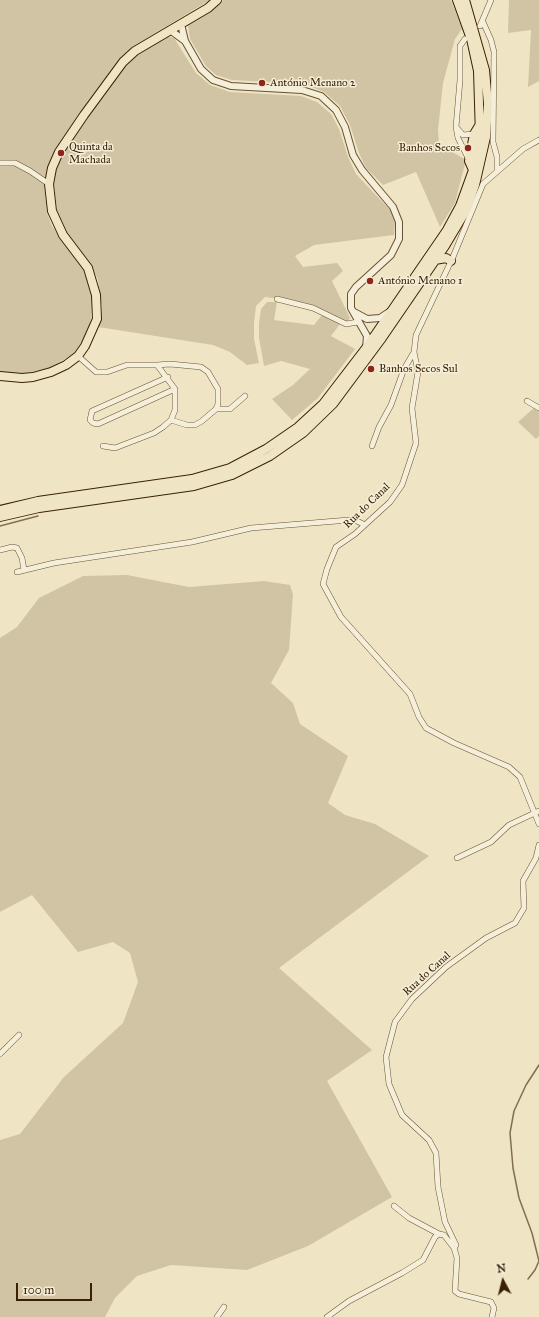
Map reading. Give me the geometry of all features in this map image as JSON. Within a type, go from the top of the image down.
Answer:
[{"type":"main road","points":[[0,376],[22,378],[33,377],[51,372],[78,356],[85,346],[97,319],[96,295],[88,268],[57,223],[52,211],[50,184],[52,168],[59,152],[115,70],[135,51],[208,8],[217,0]]},
{"type":"main road","points":[[0,510],[38,501],[192,479],[230,468],[266,449],[298,427],[323,404],[366,348],[447,230],[460,206],[473,170],[480,136],[478,71],[471,39],[457,0]]},
{"type":"main road","points":[[0,517],[39,508],[194,486],[232,475],[270,456],[302,432],[333,404],[382,338],[445,246],[467,209],[475,184],[486,137],[488,104],[484,70],[464,0]]},
{"type":"main road","points":[[473,170],[469,161],[474,134],[480,123]]},
{"type":"main road","points":[[445,246],[452,259]]},
{"type":"main road","points":[[435,260],[446,258],[452,259]]},
{"type":"street","points":[[491,0],[481,24],[491,40],[494,52],[493,142],[497,157],[497,171]]},
{"type":"street","points":[[181,24],[185,41],[201,69],[213,80],[231,86],[302,90],[320,96],[336,110],[345,127],[353,155],[367,178],[393,207],[399,222],[399,239],[391,255],[356,287],[351,294],[350,302],[358,322],[367,336],[366,348]]},
{"type":"street","points":[[170,30],[185,41]]},
{"type":"street","points":[[465,38],[460,46],[460,80],[456,127],[458,138],[469,161]]},
{"type":"street","points":[[456,127],[464,135],[474,134]]},
{"type":"street","name":"Rua do Canal","points":[[539,140],[522,149],[483,184],[452,259],[416,335],[414,352],[418,372],[412,408],[416,443],[402,485],[390,502],[365,525],[336,547],[323,584],[341,617],[410,694],[419,717],[426,728],[454,743],[509,767],[520,777],[537,812],[539,824]]},
{"type":"street","points":[[0,163],[16,163],[50,184]]},
{"type":"street","points":[[277,299],[312,308],[346,324],[358,322]]},
{"type":"street","points":[[354,312],[367,319],[376,319],[393,309]]},
{"type":"street","points":[[372,446],[379,427],[391,406],[404,369],[414,352]]},
{"type":"street","points":[[78,356],[96,372],[107,372],[128,365],[170,364],[201,367],[208,372],[218,388],[218,404],[216,410]]},
{"type":"street","points":[[103,446],[114,448],[154,433],[171,420],[176,410],[175,388],[168,377],[157,365]]},
{"type":"street","points":[[168,377],[92,411],[90,420],[93,423],[98,424],[175,388]]},
{"type":"street","points":[[171,420],[187,425],[195,425],[216,410],[230,409],[245,396]]},
{"type":"street","points":[[527,401],[539,408]]},
{"type":"street","points":[[17,572],[54,563],[192,542],[251,528],[349,520],[357,521],[365,525]]},
{"type":"street","points":[[0,550],[12,547],[17,548],[22,558],[24,570]]},
{"type":"street","points":[[457,858],[491,842],[509,825],[537,812]]},
{"type":"street","name":"Rua do Canal","points":[[492,1317],[494,1308],[490,1302],[459,1294],[455,1290],[456,1258],[454,1248],[456,1245],[445,1222],[438,1187],[436,1153],[429,1140],[402,1115],[389,1084],[386,1057],[395,1022],[412,1000],[446,967],[486,938],[515,923],[524,908],[523,881],[536,858],[539,845]]},
{"type":"street","points":[[0,1054],[19,1035]]},
{"type":"street","points":[[394,1206],[409,1218],[439,1234],[444,1235],[454,1248]]},
{"type":"street","points":[[327,1317],[349,1300],[424,1260],[435,1237],[439,1234]]},
{"type":"street","points":[[217,1317],[224,1307]]},
{"type":"shaded area","points":[[0,0],[210,0],[132,47],[119,60],[80,112],[55,150],[48,166],[44,184],[47,213],[52,226],[84,270],[92,295],[91,318],[88,331],[75,353],[49,368],[22,374],[0,372]]},
{"type":"shaded area","points":[[223,0],[451,0],[462,29],[455,39],[443,83],[438,130],[439,144],[466,160],[455,203],[440,227],[416,172],[383,185],[366,168],[359,153],[350,125],[340,106],[324,92],[304,84],[232,80],[216,75],[206,66],[190,39],[188,25],[220,4]]},
{"type":"shaded area","points":[[509,0],[539,0],[539,81],[528,87],[531,30],[508,33]]},
{"type":"shaded area","points":[[165,36],[174,38],[196,73],[210,85],[230,92],[301,96],[317,102],[331,114],[339,129],[348,157],[356,174],[390,210],[395,223],[394,235],[314,245],[295,256],[303,267],[337,263],[343,271],[332,281],[350,318],[347,322],[313,306],[296,301],[265,297],[256,306],[254,323],[254,339],[259,363],[247,365],[230,352],[213,345],[98,327],[101,320],[102,307],[98,280],[92,266],[67,232],[57,210],[54,184],[56,169],[70,142],[126,66],[138,54]]},
{"type":"shaded area","points":[[267,302],[277,302],[274,320],[314,325],[322,315],[340,324],[331,336],[355,349],[318,398],[292,420],[272,399],[293,385],[310,369],[281,361],[264,366],[259,338],[259,323],[261,309]]},
{"type":"shaded area","points":[[535,407],[539,410],[539,436],[536,439],[518,422]]},
{"type":"shaded area","points":[[127,575],[189,587],[264,581],[290,585],[293,594],[289,650],[271,683],[293,703],[300,724],[348,756],[328,803],[345,815],[375,824],[429,856],[279,968],[372,1050],[327,1081],[392,1197],[308,1246],[247,1270],[171,1265],[137,1276],[115,1298],[105,1317],[0,1317],[0,1140],[20,1134],[64,1077],[123,1023],[138,982],[130,953],[113,942],[78,952],[32,895],[0,912],[0,638],[17,627],[39,598],[83,576]]},
{"type":"waterway","points":[[0,526],[38,516]]},
{"type":"waterway","points":[[539,1065],[526,1085],[514,1111],[510,1133],[513,1168],[519,1198],[532,1233],[539,1261]]},
{"type":"waterway","points":[[528,1279],[535,1270],[539,1261]]},
{"type":"place","name":"António Menano 2","points":[[262,83]]},
{"type":"place","name":"Banhos Secos","points":[[468,148]]},
{"type":"place","name":"Quinta da Machada","points":[[61,153]]},
{"type":"place","name":"António Menano 1","points":[[370,281]]},
{"type":"place","name":"Banhos Secos Sul","points":[[371,369]]}]
